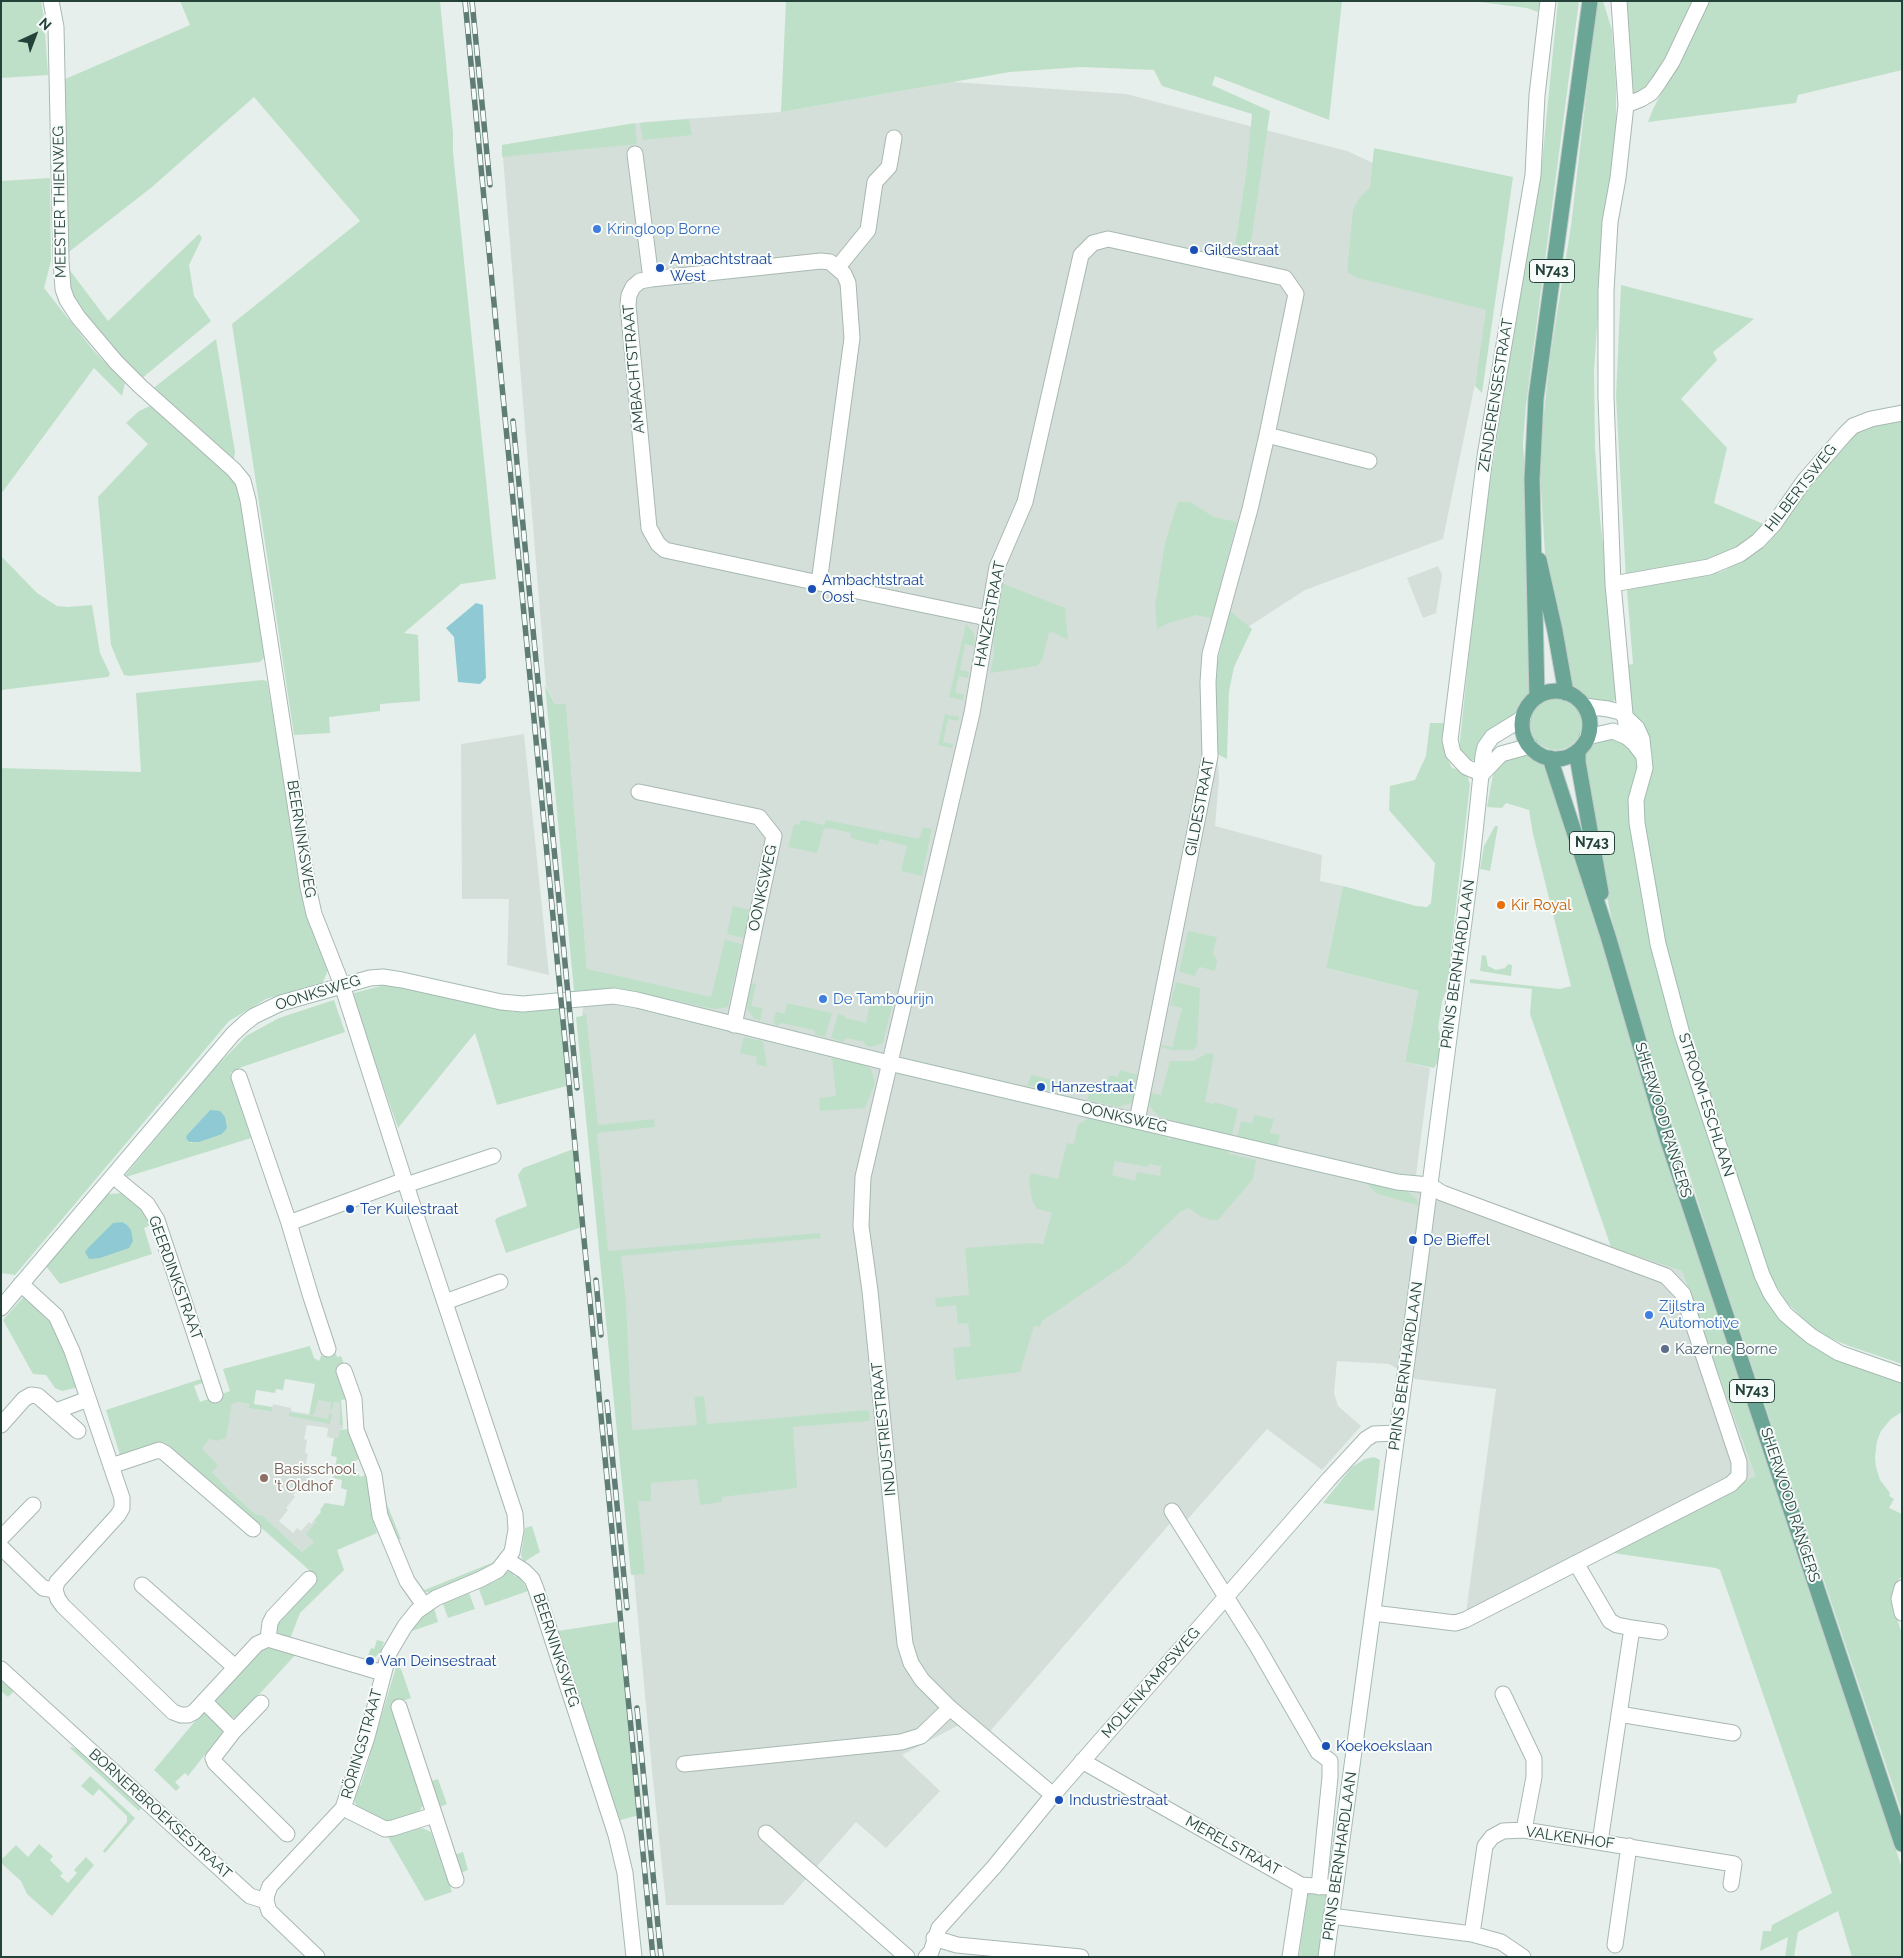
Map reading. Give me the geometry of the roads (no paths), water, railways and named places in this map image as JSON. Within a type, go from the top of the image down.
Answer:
[{"type":"main road","name":"N743","points":[[1537,697],[1533,578],[1535,542],[1532,479],[1536,398],[1590,1]]},
{"type":"main road","name":"N743","points":[[1535,542],[1555,631],[1566,693]]},
{"type":"main road","points":[[1556,691],[1566,693],[1574,696],[1584,706],[1589,718],[1590,728],[1588,737],[1578,751],[1565,757],[1550,758],[1542,756],[1524,738],[1522,728],[1526,710],[1537,697],[1546,693],[1556,691]]},
{"type":"main road","name":"SHERWOOD RANGERS","points":[[1578,751],[1578,762],[1608,936]]},
{"type":"main road","name":"SHERWOOD RANGERS","points":[[1550,758],[1608,936],[1667,1138],[1902,1844]]},
{"type":"street","name":"MEESTER THIENWEG","points":[[52,1],[56,27],[61,276],[67,300],[78,317],[116,362],[140,386],[234,470],[242,481]]},
{"type":"street","name":"ZENDERENSESTRAAT","points":[[1482,774],[1466,767],[1453,753],[1450,740],[1485,456],[1533,175],[1537,96],[1548,1]]},
{"type":"street","points":[[1619,1],[1626,105],[1618,178],[1610,222],[1606,291],[1606,398],[1613,584],[1627,737]]},
{"type":"street","points":[[1626,105],[1641,100],[1655,88],[1672,62],[1701,1]]},
{"type":"street","points":[[819,583],[852,338],[848,283],[838,267],[868,230],[875,182],[889,167],[894,138]]},
{"type":"street","points":[[635,154],[651,279]]},
{"type":"street","name":"HANZESTRAAT","points":[[889,1063],[972,713],[997,566],[1025,502],[1081,256],[1093,243],[1108,238],[1281,277]]},
{"type":"street","name":"AMBACHTSTRAAT","points":[[838,267],[830,262],[822,261],[651,279],[640,281],[633,287],[629,295],[628,305],[649,528],[652,536],[658,544],[673,553],[987,618]]},
{"type":"street","name":"GILDESTRAAT","points":[[1137,1121],[1210,756],[1208,682],[1210,654],[1250,509],[1296,294],[1285,278],[1281,277]]},
{"type":"street","name":"HILBERTSWEG","points":[[1613,584],[1709,567],[1740,554],[1758,541],[1774,524],[1804,482],[1854,426],[1870,419],[1902,413]]},
{"type":"street","points":[[1267,435],[1369,462]]},
{"type":"street","name":"BEERNINKSWEG","points":[[242,481],[248,500],[308,887],[314,914],[342,984],[405,1182],[516,1514],[514,1544],[507,1560],[524,1571],[536,1589],[616,1835],[625,1873],[634,1957]]},
{"type":"street","points":[[1584,706],[1608,709],[1626,716]]},
{"type":"street","name":"STROOM-ESCHLAAN","points":[[1626,716],[1637,728],[1642,739],[1645,768],[1636,800],[1637,823],[1658,944],[1682,1034],[1762,1275],[1771,1294],[1786,1314],[1811,1336],[1839,1353],[1902,1375]]},
{"type":"street","name":"PRINS BERNHARDLAAN","points":[[1326,1957],[1425,1220],[1485,747],[1492,737],[1523,718]]},
{"type":"street","points":[[1588,737],[1613,731],[1627,737],[1644,757]]},
{"type":"street","points":[[1482,774],[1501,754],[1530,746]]},
{"type":"street","name":"OONKSWEG","points":[[639,792],[759,817],[774,836],[734,1024]]},
{"type":"street","name":"OONKSWEG","points":[[1,1308],[233,1034],[245,1023],[254,1016],[281,1003],[361,979],[383,977],[501,1002],[522,1004],[614,996],[637,1000],[889,1063],[1397,1182],[1428,1185]]},
{"type":"street","name":"INDUSTRIESTRAAT","points":[[889,1063],[863,1177],[862,1226],[905,1644],[911,1663],[922,1680],[950,1708],[1052,1795]]},
{"type":"street","points":[[239,1077],[289,1222],[328,1349]]},
{"type":"street","points":[[289,1222],[405,1182],[493,1156]]},
{"type":"street","name":"GEERDINKSTRAAT","points":[[113,1176],[147,1204],[157,1220],[215,1395]]},
{"type":"street","points":[[1373,1614],[1456,1623],[1465,1620],[1731,1484],[1739,1476],[1739,1462],[1683,1294],[1666,1276],[1442,1193],[1428,1185]]},
{"type":"street","points":[[445,1302],[500,1282]]},
{"type":"street","points":[[21,1284],[56,1316],[72,1351],[122,1498],[122,1508],[118,1514],[62,1576],[56,1590],[63,1606],[173,1712],[188,1715],[194,1712],[256,1644],[268,1639],[383,1673]]},
{"type":"street","points":[[344,1371],[354,1400],[356,1430],[374,1474],[380,1516],[407,1581],[424,1605]]},
{"type":"street","points":[[1,1425],[24,1399],[38,1396],[78,1431]]},
{"type":"street","points":[[56,1411],[88,1399]]},
{"type":"street","name":"MOLENKAMPSWEG","points":[[926,1957],[931,1952],[934,1938],[939,1928],[994,1867],[1052,1795],[1366,1439],[1374,1434],[1396,1434]]},
{"type":"street","points":[[111,1466],[159,1450],[165,1453],[252,1529]]},
{"type":"street","points":[[1,1538],[33,1505]]},
{"type":"street","points":[[1172,1511],[1227,1597],[1318,1752],[1330,1761],[1353,1759]]},
{"type":"street","points":[[1,1547],[42,1588],[56,1590]]},
{"type":"street","name":"RÖRINGSTRAAT","points":[[266,1902],[270,1886],[343,1808],[367,1737],[389,1654],[404,1626],[424,1605],[498,1570],[507,1560]]},
{"type":"street","points":[[1576,1563],[1610,1621],[1617,1625],[1660,1632]]},
{"type":"street","points":[[268,1639],[273,1617],[309,1578]]},
{"type":"street","points":[[142,1585],[234,1667]]},
{"type":"street","points":[[1902,1588],[1898,1599],[1902,1613]]},
{"type":"street","points":[[1600,1842],[1632,1628]]},
{"type":"street","name":"BORNERBROEKSESTRAAT","points":[[1,1670],[250,1896],[266,1902],[269,1911],[317,1957]]},
{"type":"street","points":[[1503,1694],[1534,1759],[1534,1777],[1524,1830]]},
{"type":"street","points":[[204,1701],[234,1731]]},
{"type":"street","points":[[261,1704],[234,1731],[213,1758],[214,1763],[287,1834]]},
{"type":"street","points":[[399,1707],[456,1880]]},
{"type":"street","points":[[684,1764],[901,1742],[921,1736],[950,1708]]},
{"type":"street","points":[[1619,1714],[1733,1732]]},
{"type":"street","name":"MERELSTRAAT","points":[[1082,1761],[1301,1885],[1335,1888]]},
{"type":"street","points":[[1319,1887],[1330,1761]]},
{"type":"street","points":[[343,1808],[385,1829],[434,1815]]},
{"type":"street","name":"VALKENHOF","points":[[1472,1934],[1485,1846],[1492,1837],[1504,1831],[1524,1830],[1734,1864],[1731,1884]]},
{"type":"street","points":[[766,1833],[907,1957]]},
{"type":"street","name":"VALKENHOF","points":[[1615,1945],[1629,1846]]},
{"type":"street","points":[[1290,1957],[1301,1885]]},
{"type":"street","points":[[1331,1916],[1472,1934],[1501,1942],[1523,1957]]},
{"type":"street","points":[[934,1938],[958,1945],[1081,1957]]},
{"type":"water","points":[[476,603],[483,605],[486,678],[480,684],[458,682],[454,637],[446,628]]},
{"type":"water","points":[[210,1110],[220,1111],[225,1117],[227,1128],[222,1134],[199,1142],[189,1142],[186,1138],[187,1135]]},
{"type":"water","points":[[122,1222],[131,1230],[133,1241],[129,1248],[100,1258],[89,1259],[85,1252],[88,1248],[113,1223]]},
{"type":"railway","points":[[465,1],[653,1957]]},
{"type":"railway","points":[[472,1],[490,185]]},
{"type":"railway","points":[[513,421],[577,1088]]},
{"type":"railway","points":[[596,1280],[601,1335]]},
{"type":"railway","points":[[607,1402],[627,1608]]},
{"type":"railway","points":[[637,1708],[661,1957]]},
{"type":"place","name":"Kringloop Borne","points":[[597,229]]},
{"type":"place","name":"Gildestraat","points":[[1194,250]]},
{"type":"place","name":"Ambachtstraat West","points":[[660,268]]},
{"type":"place","name":"Ambachtstraat Oost","points":[[812,589]]},
{"type":"place","name":"Kir Royal","points":[[1501,905]]},
{"type":"place","name":"De Tambourijn","points":[[823,999]]},
{"type":"place","name":"Hanzestraat","points":[[1041,1087]]},
{"type":"place","name":"Ter Kuilestraat","points":[[350,1209]]},
{"type":"place","name":"De Bieffel","points":[[1413,1240]]},
{"type":"place","name":"Zijlstra Automotive","points":[[1649,1315]]},
{"type":"place","name":"Kazerne Borne","points":[[1665,1349]]},
{"type":"place","name":"Basisschool 't Oldhof","points":[[264,1478]]},
{"type":"place","name":"Van Deinsestraat","points":[[370,1661]]},
{"type":"place","name":"Koekoekslaan","points":[[1326,1746]]},
{"type":"place","name":"Industriestraat","points":[[1059,1800]]}]
